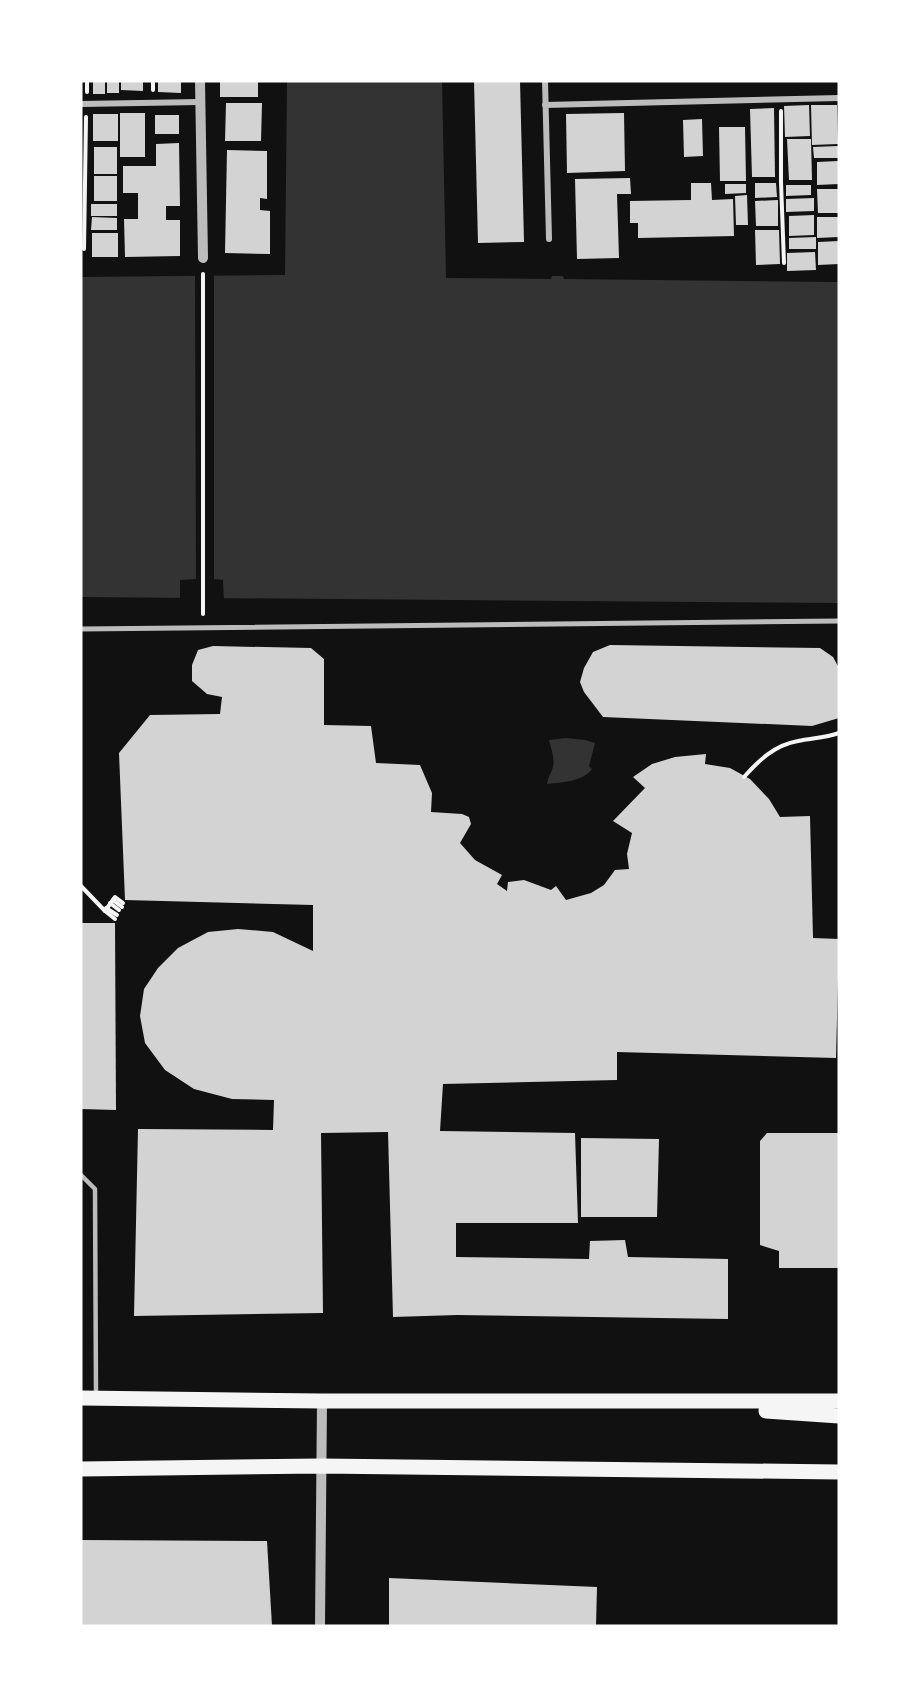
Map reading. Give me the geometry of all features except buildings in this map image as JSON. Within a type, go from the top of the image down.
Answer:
[{"type":"main road","points":[[89,1398],[322,1401],[839,1401]]},
{"type":"main road","points":[[652,1402],[839,1416]]},
{"type":"main road","points":[[81,1469],[321,1466],[839,1472]]},
{"type":"street","points":[[200,81],[203,258]]},
{"type":"street","points":[[545,81],[549,239]]},
{"type":"street","points":[[545,105],[839,98]]},
{"type":"street","points":[[84,104],[200,102]]},
{"type":"street","points":[[81,629],[839,621]]},
{"type":"street","points":[[320,1626],[322,1401]]},
{"type":"lane","points":[[81,1175],[95,1189],[89,1398]]},
{"type":"path","points":[[84,249],[84,104],[87,81]]},
{"type":"path","points":[[781,99],[784,264]]},
{"type":"path","points":[[203,258],[203,627]]},
{"type":"path","points":[[744,777],[764,756],[779,747],[839,733]]},
{"type":"path","points":[[81,886],[116,917]]},
{"type":"path","points":[[106,909],[112,901],[115,897],[121,907],[112,901]]},
{"type":"shaded area","points":[[287,81],[442,81],[446,278],[551,279],[552,276],[563,276],[564,279],[839,282],[839,603],[81,597],[81,277],[285,275]]},
{"type":"shaded area","points":[[566,738],[595,743],[589,766],[592,769],[578,779],[547,784],[554,762],[549,740]]},
{"type":"pier","points":[[195,273],[214,273],[214,579],[223,580],[224,601],[180,601],[180,580],[196,579]]}]
